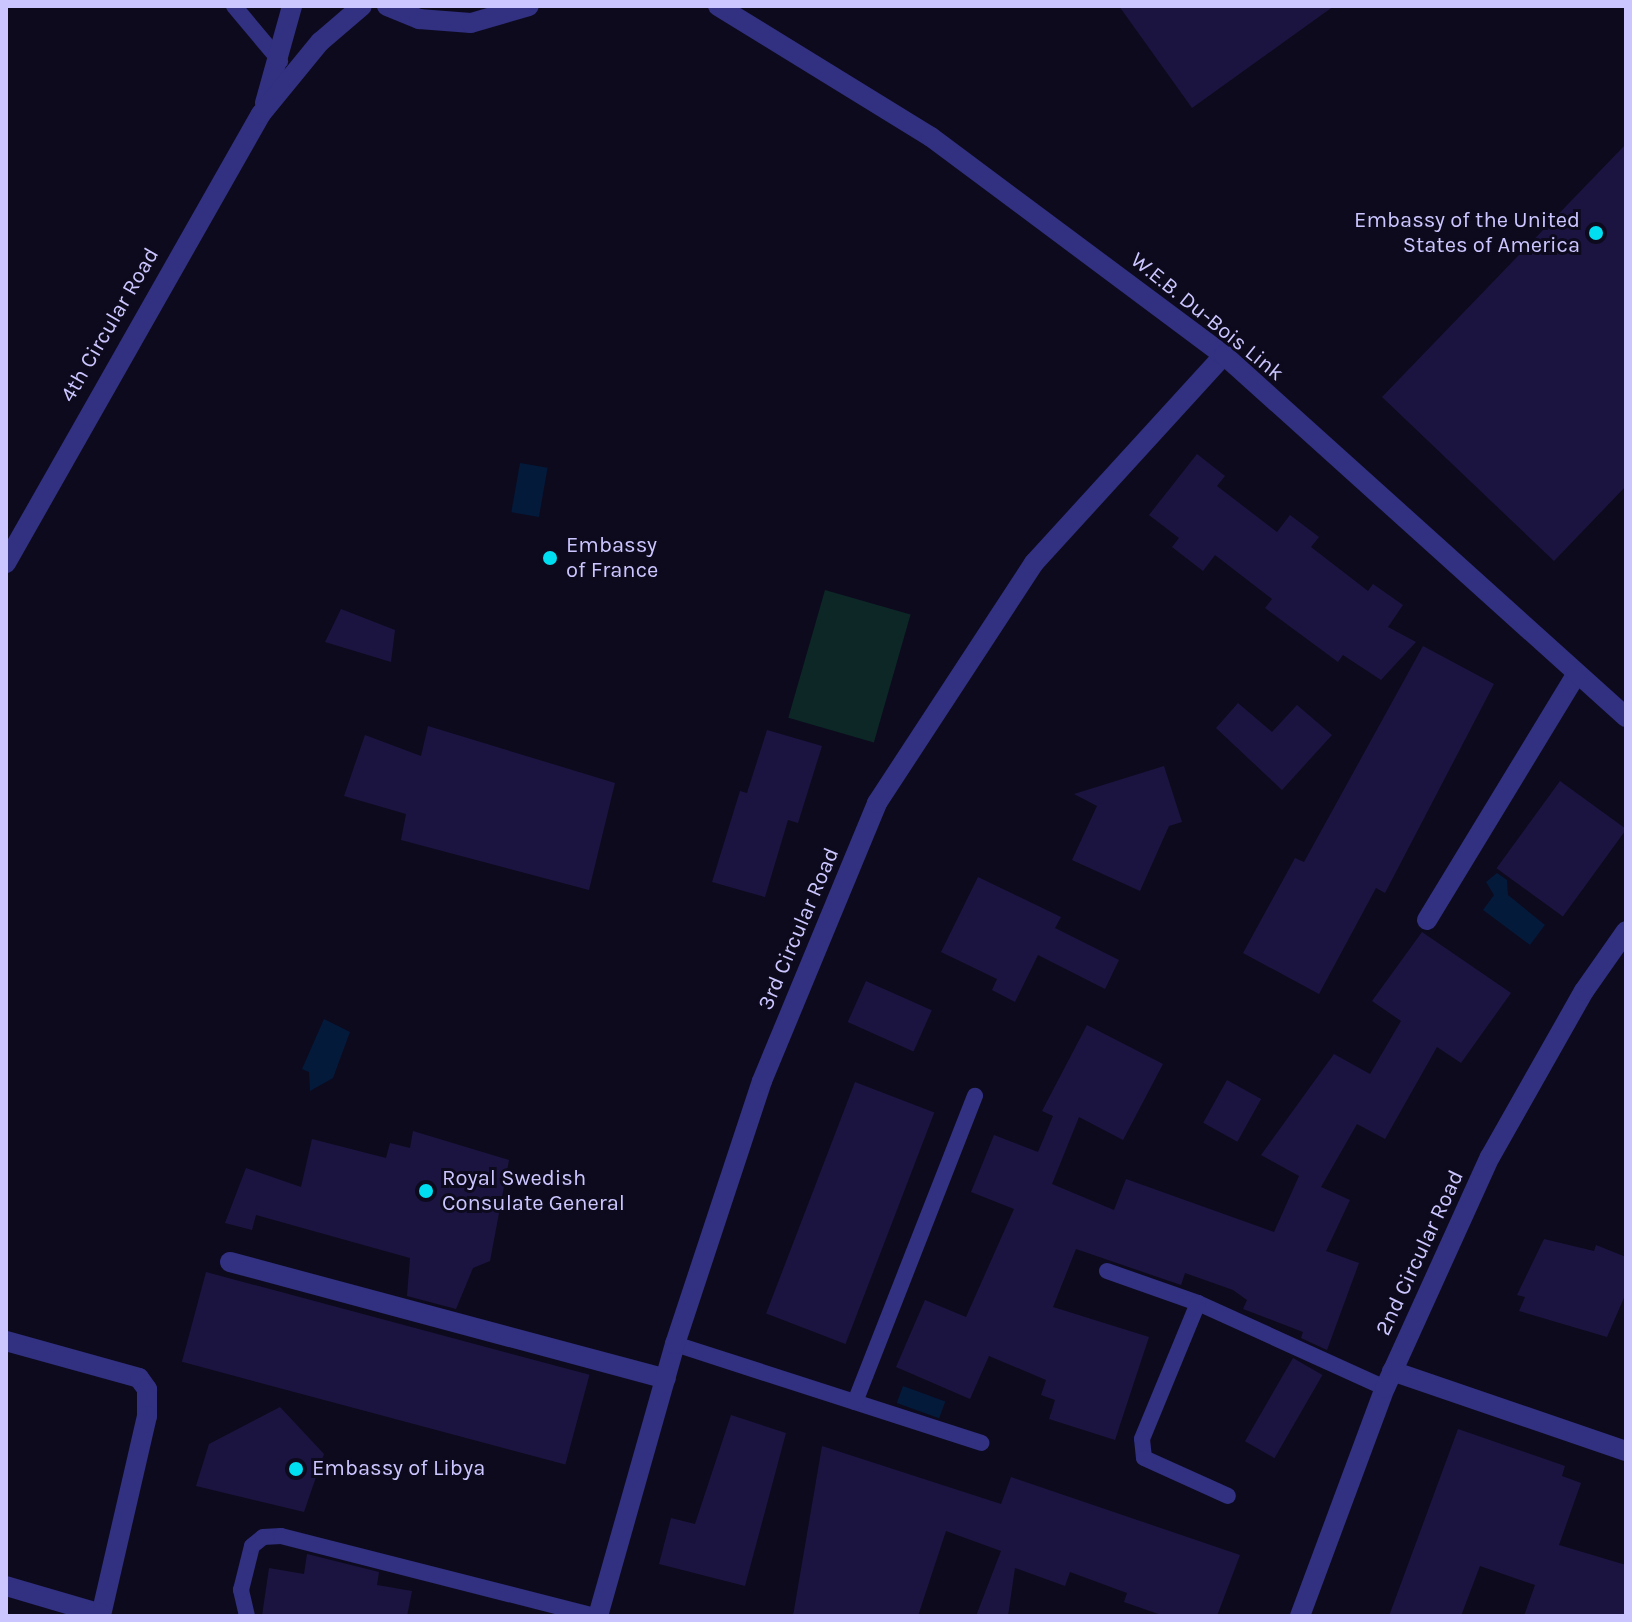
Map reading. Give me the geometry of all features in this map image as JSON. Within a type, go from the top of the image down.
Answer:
[{"type":"street","name":"4th Circular Road","points":[[261,114],[280,61],[292,6]]},
{"type":"street","name":"4th Circular Road","points":[[6,563],[261,114],[320,42],[362,6]]},
{"type":"street","points":[[387,6],[419,19],[471,23],[529,6]]},
{"type":"street","name":"W.E.B. Du-Bois Link","points":[[718,6],[931,137],[1224,355],[1626,717]]},
{"type":"street","name":"3rd Circular Road","points":[[596,1616],[675,1344],[762,1081],[877,803],[1034,563],[1224,355]]},
{"type":"street","points":[[1427,920],[1576,675]]},
{"type":"street","name":"2nd Circular Road","points":[[1300,1616],[1388,1379],[1490,1157],[1584,991],[1626,931]]},
{"type":"street","points":[[230,1262],[666,1379]]},
{"type":"street","points":[[6,1341],[139,1378],[147,1389],[147,1416],[101,1615],[6,1586]]},
{"type":"street","points":[[1388,1379],[1626,1451]]},
{"type":"lane","points":[[234,6],[280,61]]},
{"type":"lane","points":[[855,1402],[975,1096]]},
{"type":"lane","points":[[1107,1271],[1198,1303],[1388,1379]]},
{"type":"lane","points":[[1198,1303],[1142,1439],[1144,1458],[1228,1496]]},
{"type":"lane","points":[[675,1344],[981,1443]]},
{"type":"lane","points":[[247,1616],[241,1590],[252,1546],[263,1537],[281,1536],[596,1616]]},
{"type":"green space","points":[[825,590],[911,615],[874,742],[788,718]]},
{"type":"water","points":[[520,463],[548,468],[539,517],[511,512]]},
{"type":"water","points":[[1497,873],[1507,880],[1508,895],[1545,925],[1530,945],[1483,910],[1494,895],[1486,882]]},
{"type":"water","points":[[324,1019],[350,1032],[333,1078],[310,1091],[309,1072],[302,1069]]},
{"type":"water","points":[[903,1386],[945,1401],[939,1418],[897,1403]]},
{"type":"building","points":[[1119,6],[1334,6],[1192,108]]},
{"type":"building","points":[[1626,144],[1626,486],[1554,561],[1382,397]]},
{"type":"building","points":[[1197,454],[1225,476],[1217,486],[1277,532],[1290,515],[1319,537],[1311,547],[1368,591],[1373,584],[1403,605],[1388,627],[1416,642],[1381,680],[1343,655],[1338,662],[1265,608],[1272,599],[1215,555],[1203,571],[1172,547],[1179,538],[1149,515]]},
{"type":"building","points":[[341,609],[395,630],[391,662],[325,642]]},
{"type":"building","points":[[1423,646],[1494,684],[1385,893],[1376,888],[1319,994],[1243,953],[1295,858],[1304,862]]},
{"type":"building","points":[[1238,703],[1272,732],[1297,705],[1332,735],[1282,790],[1216,728]]},
{"type":"building","points":[[428,726],[615,783],[589,890],[401,840],[406,814],[344,796],[365,735],[421,756]]},
{"type":"building","points":[[767,730],[822,746],[798,823],[788,820],[765,897],[712,882],[740,791],[747,793]]},
{"type":"building","points":[[1164,766],[1182,822],[1169,826],[1140,891],[1072,860],[1097,806],[1074,794]]},
{"type":"building","points":[[1560,781],[1626,829],[1563,917],[1497,868]]},
{"type":"building","points":[[978,877],[1061,917],[1055,928],[1119,960],[1105,989],[1038,955],[1015,1002],[992,990],[997,979],[941,952]]},
{"type":"building","points":[[1422,932],[1511,993],[1461,1063],[1437,1047],[1385,1139],[1357,1124],[1321,1187],[1350,1200],[1326,1251],[1359,1263],[1327,1350],[1301,1338],[1303,1332],[1243,1309],[1247,1300],[1233,1290],[1185,1273],[1181,1285],[1076,1249],[1053,1307],[1149,1337],[1115,1440],[1049,1419],[1055,1400],[1041,1395],[1046,1380],[989,1356],[970,1399],[896,1367],[925,1300],[966,1317],[1014,1209],[971,1192],[994,1135],[1038,1152],[1053,1116],[1042,1111],[1087,1025],[1163,1064],[1123,1140],[1079,1117],[1052,1184],[1114,1210],[1126,1179],[1274,1232],[1299,1176],[1261,1155],[1334,1054],[1370,1074],[1401,1021],[1372,1001]]},
{"type":"building","points":[[866,981],[932,1010],[913,1051],[848,1022]]},
{"type":"building","points":[[1227,1080],[1261,1099],[1237,1142],[1203,1123]]},
{"type":"building","points":[[855,1082],[934,1112],[845,1344],[766,1314]]},
{"type":"building","points":[[413,1131],[509,1160],[490,1261],[473,1268],[456,1309],[407,1296],[410,1258],[256,1215],[252,1230],[225,1223],[246,1168],[301,1187],[312,1139],[386,1158],[390,1143],[410,1148]]},
{"type":"building","points":[[1544,1239],[1594,1251],[1596,1245],[1626,1257],[1626,1293],[1607,1337],[1519,1311],[1525,1297],[1517,1295]]},
{"type":"building","points":[[206,1272],[589,1375],[565,1465],[182,1362]]},
{"type":"building","points":[[1293,1358],[1322,1375],[1274,1458],[1245,1441]]},
{"type":"building","points":[[280,1407],[324,1454],[304,1512],[196,1486],[209,1444]]},
{"type":"building","points":[[731,1415],[786,1433],[745,1586],[659,1564],[671,1518],[695,1524]]},
{"type":"building","points":[[1458,1429],[1565,1466],[1562,1476],[1581,1483],[1559,1545],[1626,1565],[1626,1616],[1524,1616],[1535,1585],[1480,1566],[1461,1616],[1389,1616]]},
{"type":"building","points":[[822,1446],[1001,1504],[1011,1477],[1240,1555],[1217,1616],[1164,1616],[1124,1602],[1127,1593],[1070,1572],[1065,1586],[1015,1568],[1008,1616],[976,1616],[1001,1551],[946,1531],[918,1616],[793,1616]]},
{"type":"building","points":[[307,1554],[379,1572],[377,1585],[412,1591],[407,1616],[262,1616],[269,1568],[304,1574]]},
{"type":"place","name":"Embassy of the United States of America","points":[[1596,233]]},
{"type":"place","name":"Embassy of France","points":[[550,558]]},
{"type":"place","name":"Royal Swedish Consulate General","points":[[426,1191]]},
{"type":"place","name":"Embassy of Libya","points":[[296,1469]]}]
